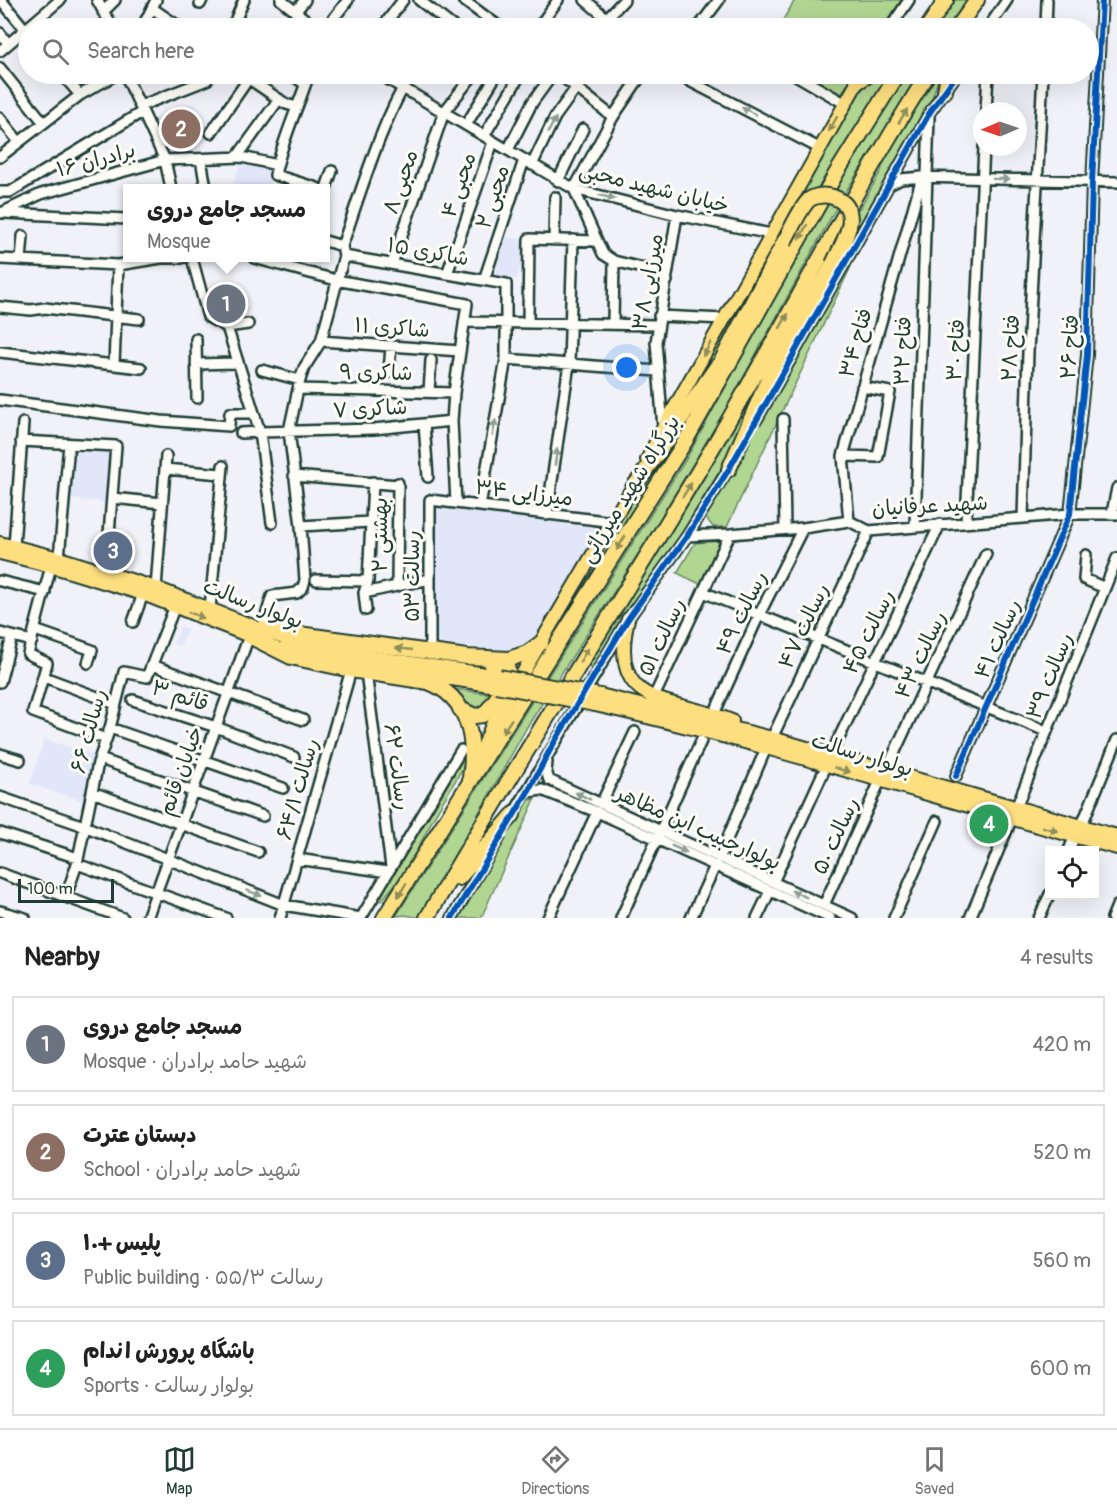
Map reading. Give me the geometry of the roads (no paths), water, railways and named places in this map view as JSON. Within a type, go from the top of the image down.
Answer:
[{"type":"highway","points":[[934,18],[946,0]]},
{"type":"highway","points":[[964,18],[976,0]]},
{"type":"highway","name":"بزرگراه شهید میرزائی","points":[[384,918],[686,440],[837,172],[892,84]]},
{"type":"highway","points":[[430,912],[532,741],[705,461],[922,84]]},
{"type":"highway","points":[[945,91],[946,84]]},
{"type":"highway","points":[[632,490],[718,364],[808,201],[821,196],[835,198],[848,210],[851,225],[833,264],[770,375],[729,469]]},
{"type":"highway","points":[[686,440],[718,364]]},
{"type":"highway","points":[[256,633],[291,657],[351,670],[428,682],[439,686],[450,695],[468,724],[473,759],[469,783]]},
{"type":"highway","points":[[256,633],[467,657],[508,659],[527,653],[541,643]]},
{"type":"highway","points":[[460,709],[475,716],[483,715],[497,700],[509,673],[508,668],[504,665],[467,657]]},
{"type":"highway","points":[[430,912],[513,815]]},
{"type":"main road","points":[[469,783],[492,726],[614,522],[663,428],[856,84]]},
{"type":"main road","name":"بولوار رسالت","points":[[0,543],[14,546],[175,606],[256,633]]},
{"type":"main road","name":"بولوار رسالت","points":[[0,553],[106,572],[156,588],[210,609],[294,651],[351,663],[497,681],[598,700],[772,738],[831,755],[883,776]]},
{"type":"main road","points":[[627,619],[623,646],[627,675],[633,685],[654,697],[714,714],[772,738]]},
{"type":"main road","name":"بولوار رسالت","points":[[598,700],[955,796],[1078,832],[1117,848]]},
{"type":"main road","name":"بولوار رسالت","points":[[1078,832],[1117,836]]},
{"type":"street","points":[[1,0],[18,20]]},
{"type":"street","points":[[97,0],[107,18]]},
{"type":"street","points":[[103,12],[116,0]]},
{"type":"street","points":[[236,18],[244,0]]},
{"type":"street","points":[[281,0],[303,18]]},
{"type":"street","points":[[295,12],[304,0]]},
{"type":"street","points":[[334,18],[348,0]]},
{"type":"street","points":[[390,18],[403,0]]},
{"type":"street","points":[[419,0],[442,18]]},
{"type":"street","points":[[463,0],[487,18]]},
{"type":"street","points":[[474,9],[481,0]]},
{"type":"street","points":[[545,18],[558,0]]},
{"type":"street","points":[[585,0],[601,18]]},
{"type":"street","points":[[610,18],[624,0]]},
{"type":"street","points":[[706,18],[719,0]]},
{"type":"street","points":[[897,18],[909,0]]},
{"type":"street","points":[[995,18],[1007,0]]},
{"type":"street","points":[[1046,18],[1047,0]]},
{"type":"street","name":"فتاح ۲۶","points":[[1099,55],[1102,0]]},
{"type":"street","points":[[39,18],[54,2]]},
{"type":"street","points":[[147,18],[154,4],[169,18]]},
{"type":"street","points":[[0,33],[8,44]]},
{"type":"street","points":[[0,51],[18,37]]},
{"type":"street","points":[[0,68],[44,123]]},
{"type":"street","points":[[71,84],[80,95]]},
{"type":"street","points":[[0,158],[80,95],[99,84]]},
{"type":"street","points":[[130,84],[165,160],[170,184]]},
{"type":"street","points":[[0,192],[10,192],[141,109],[198,84]]},
{"type":"street","points":[[210,133],[240,84]]},
{"type":"street","points":[[257,84],[279,99],[297,107]]},
{"type":"street","points":[[276,170],[305,84]]},
{"type":"street","name":"خیابان شهید محبی","points":[[395,84],[574,189],[677,215],[771,234]]},
{"type":"street","points":[[370,522],[301,526],[289,431],[304,368],[321,341],[343,251],[373,160],[405,84]]},
{"type":"street","name":"محبی ۸","points":[[392,264],[444,112],[466,84]]},
{"type":"street","points":[[466,125],[491,84]]},
{"type":"street","points":[[484,136],[515,84]]},
{"type":"street","points":[[508,150],[536,97],[546,84]]},
{"type":"street","name":"محبی ۲","points":[[484,280],[528,163],[572,84]]},
{"type":"street","points":[[576,84],[613,117]]},
{"type":"street","points":[[635,84],[613,117],[574,189],[603,254],[614,261],[662,273],[667,281]]},
{"type":"street","points":[[695,84],[819,148]]},
{"type":"street","points":[[811,84],[844,103]]},
{"type":"street","points":[[452,918],[528,792],[551,748],[627,619],[687,536],[729,469],[929,114],[950,84]]},
{"type":"street","points":[[986,102],[987,84]]},
{"type":"street","name":"فتاح ۲۸","points":[[1023,518],[1028,352],[1043,84]]},
{"type":"street","name":"فتاح ۲۶","points":[[1070,514],[1088,355],[1092,182],[1097,84]]},
{"type":"street","points":[[237,157],[279,99]]},
{"type":"street","points":[[925,177],[929,114]]},
{"type":"street","points":[[0,118],[19,142]]},
{"type":"street","points":[[558,181],[583,129]]},
{"type":"street","name":"محبی ۴","points":[[447,274],[493,142]]},
{"type":"street","name":"فتاح ۳۰","points":[[966,522],[983,156]]},
{"type":"street","name":"برادران ۱۶","points":[[1,213],[41,194],[165,160],[237,157],[276,170],[306,184]]},
{"type":"street","points":[[201,159],[205,184]]},
{"type":"street","points":[[902,163],[904,171],[925,177]]},
{"type":"street","points":[[327,184],[332,171]]},
{"type":"street","points":[[891,184],[901,179],[925,177],[1117,182]]},
{"type":"street","name":"فتاح ۳۴","points":[[849,521],[843,456],[925,177]]},
{"type":"street","name":"فتاح ۳۲","points":[[915,526],[925,177]]},
{"type":"street","points":[[554,240],[555,197]]},
{"type":"street","points":[[1,213],[123,219]]},
{"type":"street","name":"میرزایی ۳۸","points":[[663,428],[656,342],[677,215]]},
{"type":"street","points":[[21,260],[23,236]]},
{"type":"street","points":[[528,322],[529,239],[596,241]]},
{"type":"street","points":[[547,515],[570,364],[573,240]]},
{"type":"street","name":"شاکری ۱۵","points":[[330,244],[343,251],[392,264],[506,284],[507,322]]},
{"type":"street","points":[[0,259],[118,265],[136,262]]},
{"type":"street","points":[[613,324],[614,261]]},
{"type":"street","points":[[193,262],[208,317],[227,327],[248,324]]},
{"type":"street","points":[[269,262],[336,280],[467,304],[452,421],[456,503]]},
{"type":"street","points":[[114,365],[118,265]]},
{"type":"street","points":[[0,307],[31,310],[45,308],[139,319]]},
{"type":"street","points":[[464,322],[613,324],[658,320],[724,319]]},
{"type":"street","points":[[480,506],[506,360],[507,322]]},
{"type":"street","points":[[227,327],[260,432],[272,523]]},
{"type":"street","points":[[196,339],[197,398]]},
{"type":"street","name":"شاکری ۱۱","points":[[321,341],[460,351]]},
{"type":"street","points":[[389,372],[391,346]]},
{"type":"street","points":[[0,352],[141,368]]},
{"type":"street","points":[[429,392],[432,360]]},
{"type":"street","points":[[506,360],[657,370]]},
{"type":"street","points":[[196,364],[237,363]]},
{"type":"street","name":"شاکری ۹","points":[[262,370],[299,385],[454,393]]},
{"type":"street","points":[[843,456],[878,457],[890,392],[862,387]]},
{"type":"street","points":[[0,400],[161,421],[229,426],[230,413],[254,413]]},
{"type":"street","points":[[783,419],[785,529]]},
{"type":"street","name":"شاکری ۷","points":[[241,433],[374,429],[452,421]]},
{"type":"street","points":[[14,546],[23,423]]},
{"type":"street","points":[[424,424],[428,477]]},
{"type":"street","points":[[21,441],[116,446],[106,572]]},
{"type":"street","points":[[69,444],[55,562],[28,654],[47,663],[33,712],[106,739]]},
{"type":"street","points":[[156,588],[166,456]]},
{"type":"street","points":[[165,469],[222,470],[210,609]]},
{"type":"street","points":[[294,476],[373,482],[368,581],[364,594],[366,610]]},
{"type":"street","name":"بهشتی ۲","points":[[373,482],[398,484],[397,586]]},
{"type":"street","points":[[1115,514],[1117,488]]},
{"type":"street","points":[[112,498],[162,503]]},
{"type":"street","name":"میرزایی ۳۴","points":[[430,500],[614,522]]},
{"type":"street","name":"رسالت ۵۳","points":[[430,500],[430,652]]},
{"type":"street","name":"شهید عرفانیان","points":[[687,536],[803,528],[849,521],[869,531],[1070,514],[1115,514]]},
{"type":"street","name":"رسالت ۴۱","points":[[956,777],[1070,514]]},
{"type":"street","points":[[699,515],[701,524],[711,535]]},
{"type":"street","name":"رسالت ۴۵","points":[[831,755],[940,524]]},
{"type":"street","name":"خیابان قائم","points":[[147,918],[228,691],[272,596],[297,593],[303,587],[305,580],[301,526]]},
{"type":"street","name":"رسالت ۴۹","points":[[714,714],[759,615],[803,528]]},
{"type":"street","name":"رسالت ۴۷","points":[[772,738],[869,531]]},
{"type":"street","name":"رسالت ۵۱","points":[[654,697],[730,534]]},
{"type":"street","name":"رسالت ۴۳","points":[[883,776],[986,554]]},
{"type":"street","points":[[1086,555],[1084,579],[1105,588]]},
{"type":"street","name":"رسالت ۳۹","points":[[970,918],[1117,558]]},
{"type":"street","points":[[364,594],[430,579]]},
{"type":"street","points":[[316,580],[368,581]]},
{"type":"street","points":[[0,581],[45,592]]},
{"type":"street","points":[[703,592],[1046,731]]},
{"type":"street","points":[[133,621],[143,594]]},
{"type":"street","points":[[175,606],[152,665],[303,720]]},
{"type":"street","points":[[35,630],[93,650],[88,663]]},
{"type":"street","points":[[0,633],[32,641]]},
{"type":"street","points":[[0,682],[12,636]]},
{"type":"street","name":"رسالت ۶۶","points":[[66,896],[77,861],[100,759],[124,672],[147,677],[152,665]]},
{"type":"street","name":"رسالت ۶۴/۱","points":[[280,918],[351,670]]},
{"type":"street","name":"رسالت ۶۲","points":[[366,672],[390,869]]},
{"type":"street","points":[[44,676],[116,704]]},
{"type":"street","name":"قائم ۳","points":[[133,700],[216,727],[294,757]]},
{"type":"street","points":[[110,728],[283,788]]},
{"type":"street","points":[[548,918],[635,732]]},
{"type":"street","points":[[1071,846],[1117,740]]},
{"type":"street","points":[[621,918],[701,741]]},
{"type":"street","points":[[0,797],[84,826],[284,905],[361,918],[461,750]]},
{"type":"street","points":[[691,918],[764,753]]},
{"type":"street","points":[[0,754],[20,760]]},
{"type":"street","points":[[100,759],[263,816]]},
{"type":"street","points":[[542,790],[543,783],[549,780],[546,771],[547,759]]},
{"type":"street","points":[[757,918],[823,773]]},
{"type":"street","name":"رسالت ۵۰","points":[[820,912],[883,776]]},
{"type":"street","name":"بولوارحبیب ابن مظاهر","points":[[549,780],[599,808],[772,886],[830,918]]},
{"type":"street","name":"بولوارحبیب ابن مظاهر","points":[[528,792],[542,790],[599,808]]},
{"type":"street","points":[[92,792],[258,852]]},
{"type":"street","points":[[894,918],[937,821]]},
{"type":"street","points":[[0,832],[155,894],[226,918]]},
{"type":"street","points":[[297,859],[390,869]]},
{"type":"street","points":[[0,873],[123,918]]},
{"type":"street","points":[[1039,918],[1047,900]]},
{"type":"street","points":[[1112,918],[1117,906]]},
{"type":"street","points":[[0,911],[25,918]]},
{"type":"street","name":"بولوارحبیب ابن مظاهر","points":[[820,912],[852,918]]},
{"type":"place","name":"دبستان عترت","points":[[181,129]]},
{"type":"place","name":"مسجد جامع دروی","points":[[226,304]]},
{"type":"place","name":"پلیس +۱۰","points":[[113,551]]},
{"type":"place","name":"باشگاه پرورش اندام","points":[[989,824]]}]
